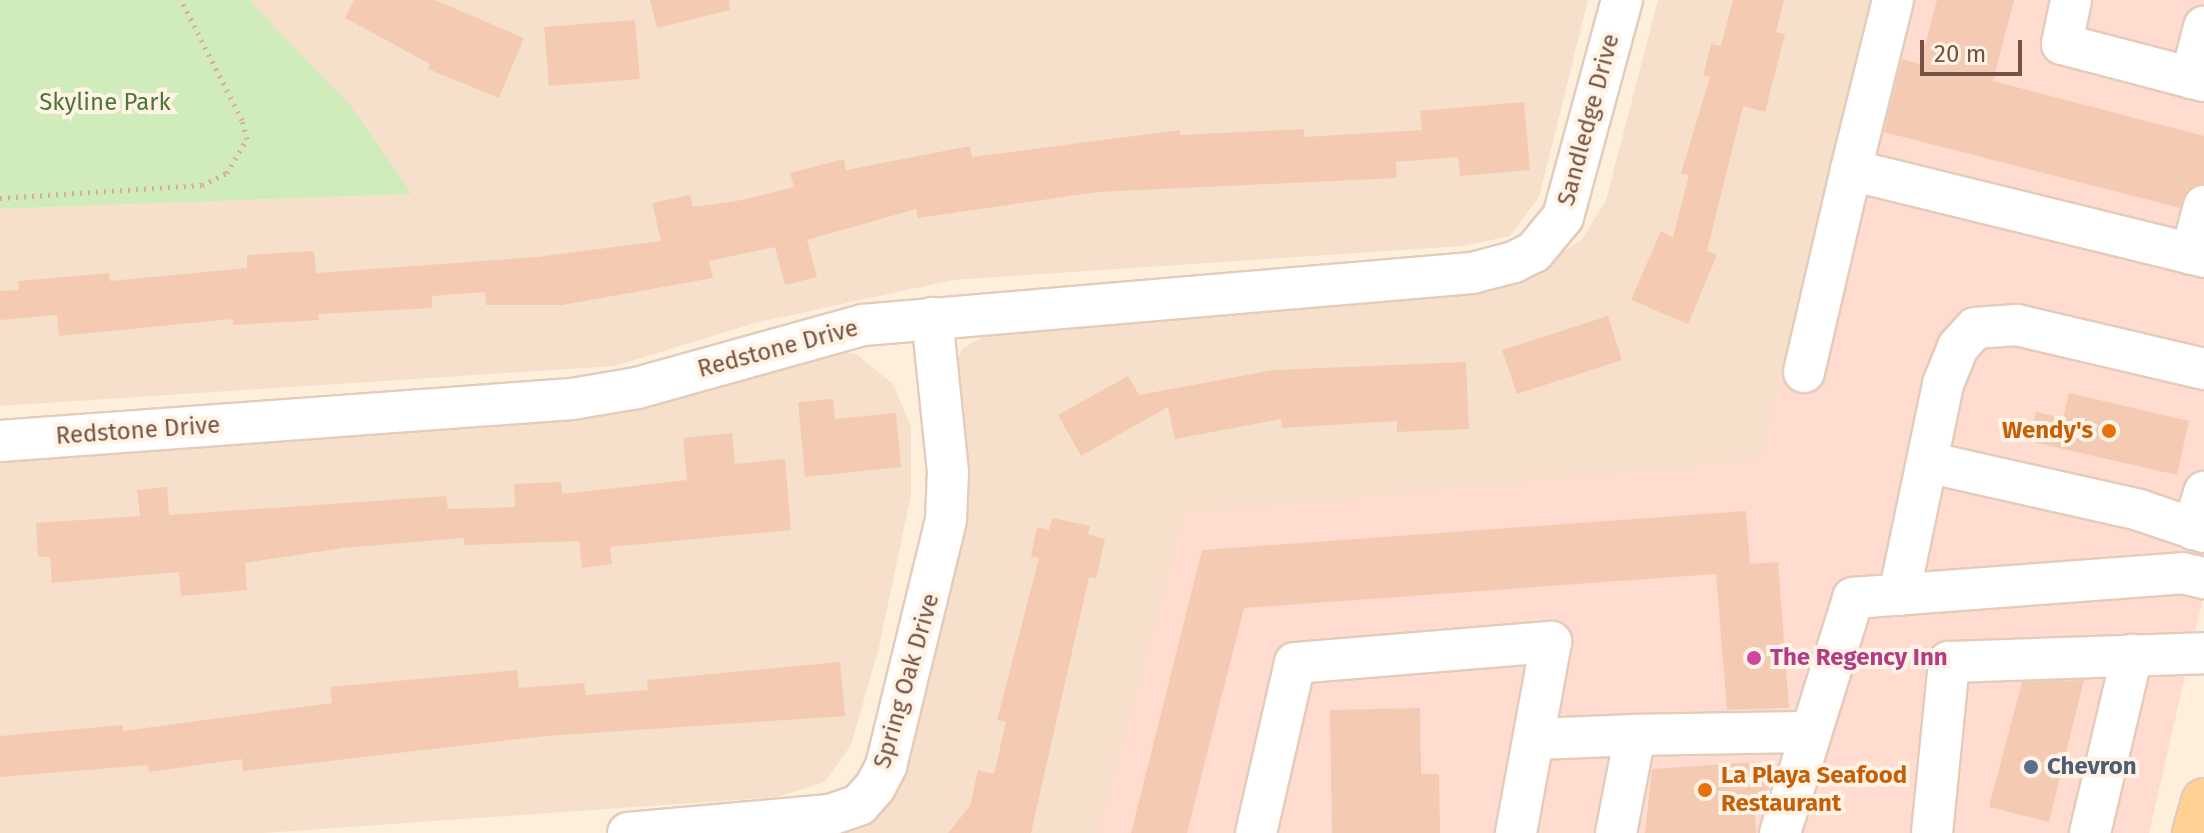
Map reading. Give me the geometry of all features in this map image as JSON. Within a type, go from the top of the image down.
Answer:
[{"type":"main road","points":[[2195,833],[2204,801]]},
{"type":"street","name":"Sandledge Drive","points":[[1550,238],[1563,217],[1622,0]]},
{"type":"street","points":[[1804,372],[1893,0]]},
{"type":"street","points":[[2071,0],[2062,44],[2198,79],[2204,27]]},
{"type":"street","points":[[1851,170],[2198,255],[2204,206]]},
{"type":"street","name":"Redstone Drive","points":[[0,441],[572,399],[637,388],[863,325],[1472,273],[1514,262],[1550,238]]},
{"type":"street","name":"Spring Oak Drive","points":[[628,833],[830,815],[859,805],[875,787],[890,751],[946,519],[948,472],[932,318]]},
{"type":"street","points":[[1899,595],[1931,463],[1943,384],[1958,347],[1975,328],[2017,325],[2204,369]]},
{"type":"street","points":[[1931,463],[2139,510],[2200,518]]},
{"type":"street","points":[[1780,833],[1853,598],[2182,573],[2204,578]]},
{"type":"street","points":[[1256,833],[1295,663],[1551,642],[1537,739],[1516,833]]},
{"type":"street","points":[[1932,833],[1949,662],[2204,653]]},
{"type":"street","points":[[2090,833],[2132,655]]},
{"type":"street","points":[[1537,739],[1811,732]]},
{"type":"street","points":[[1616,833],[1635,735]]},
{"type":"path","points":[[0,198],[202,185],[227,173],[247,139],[242,120],[181,0]]},
{"type":"shaded area","points":[[249,0],[1588,0],[1539,197],[1510,236],[1463,246],[953,280],[755,323],[615,366],[0,406],[0,209],[412,194]]},
{"type":"shaded area","points":[[1658,0],[1877,0],[1760,460],[1185,514],[1098,833],[830,833],[884,796],[955,363],[963,348],[1006,324],[1456,295],[1532,274],[1582,239],[1606,200]]},
{"type":"shaded area","points":[[1877,0],[2204,0],[2204,593],[2149,833],[1098,833],[1185,514],[1760,460]]},
{"type":"shaded area","points":[[825,351],[856,354],[893,384],[911,427],[911,495],[879,647],[851,745],[825,782],[778,797],[264,833],[0,833],[0,458]]},
{"type":"green space","name":"Skyline Park","points":[[0,0],[249,0],[351,106],[412,194],[0,209]]},
{"type":"building","points":[[354,0],[435,0],[524,38],[499,98],[428,69],[430,64],[345,18]]},
{"type":"building","points":[[650,0],[729,0],[730,10],[657,28]]},
{"type":"building","points":[[1733,0],[1784,0],[1776,32],[1785,34],[1765,112],[1743,106],[1707,251],[1717,255],[1688,324],[1631,300],[1661,231],[1673,237],[1689,175],[1681,173],[1710,77],[1703,75],[1711,44],[1721,46]]},
{"type":"building","points":[[1937,0],[2014,0],[1993,81],[2204,136],[2204,184],[2188,189],[2180,208],[1884,132],[1902,59],[1920,64]]},
{"type":"building","points":[[635,20],[640,79],[549,86],[544,27]]},
{"type":"building","points":[[1524,102],[1530,170],[1460,176],[1458,157],[1396,162],[1397,178],[1098,192],[918,218],[916,209],[807,240],[817,277],[785,285],[775,247],[709,261],[713,278],[562,305],[486,305],[485,292],[432,296],[432,308],[318,314],[319,320],[233,325],[233,319],[59,336],[57,315],[0,320],[0,291],[19,290],[18,281],[109,273],[110,281],[247,268],[247,255],[314,251],[316,273],[537,257],[661,241],[652,203],[690,195],[693,207],[742,200],[794,187],[790,173],[844,159],[846,170],[970,146],[972,157],[1180,130],[1180,135],[1304,129],[1304,137],[1422,130],[1420,111]]},
{"type":"building","points":[[1608,316],[1622,360],[1517,394],[1502,350]]},
{"type":"building","points":[[1466,362],[1469,429],[1397,432],[1397,421],[1282,428],[1281,419],[1175,439],[1168,407],[1081,456],[1058,415],[1128,376],[1139,395],[1274,370]]},
{"type":"building","name":"Wendy's","points":[[2069,393],[2189,421],[2177,475],[2029,441],[2036,412],[2063,418]]},
{"type":"building","points":[[833,399],[835,419],[896,413],[901,467],[805,477],[798,402]]},
{"type":"building","points":[[732,433],[735,464],[785,459],[791,530],[610,547],[612,564],[582,568],[579,541],[464,545],[464,538],[343,548],[245,563],[247,590],[181,596],[179,572],[52,583],[50,557],[38,557],[36,523],[140,516],[137,490],[167,487],[169,515],[446,496],[448,509],[515,507],[514,484],[561,482],[562,494],[687,480],[683,438]]},
{"type":"building","name":"The Regency Inn","points":[[1746,511],[1750,564],[1778,562],[1789,708],[1727,710],[1716,574],[1244,608],[1187,833],[1131,833],[1202,550]]},
{"type":"building","points":[[1052,518],[1090,526],[1088,534],[1105,539],[1096,579],[1089,577],[1031,833],[948,833],[970,806],[978,770],[994,774],[1006,722],[997,720],[1039,558],[1031,556],[1037,527],[1049,530]]},
{"type":"building","points":[[840,662],[845,716],[545,736],[243,771],[242,759],[149,772],[148,765],[0,777],[0,736],[123,725],[123,731],[332,703],[330,687],[517,670],[519,688],[584,683],[586,695],[648,690],[647,680]]},
{"type":"building","name":"Chevron","points":[[2084,680],[2049,822],[1989,807],[2022,682]]},
{"type":"building","points":[[1420,708],[1421,774],[1439,774],[1440,833],[1332,833],[1330,710]]},
{"type":"building","name":"La Playa Seafood Restaurant","points":[[1754,762],[1755,769],[1767,768],[1769,792],[1763,811],[1755,811],[1756,833],[1645,833],[1652,769]]},
{"type":"place","name":"Wendy's","points":[[2109,431]]},
{"type":"place","name":"The Regency Inn","points":[[1754,658]]},
{"type":"place","name":"Chevron","points":[[2031,767]]},
{"type":"place","name":"La Playa Seafood Restaurant","points":[[1705,790]]}]
